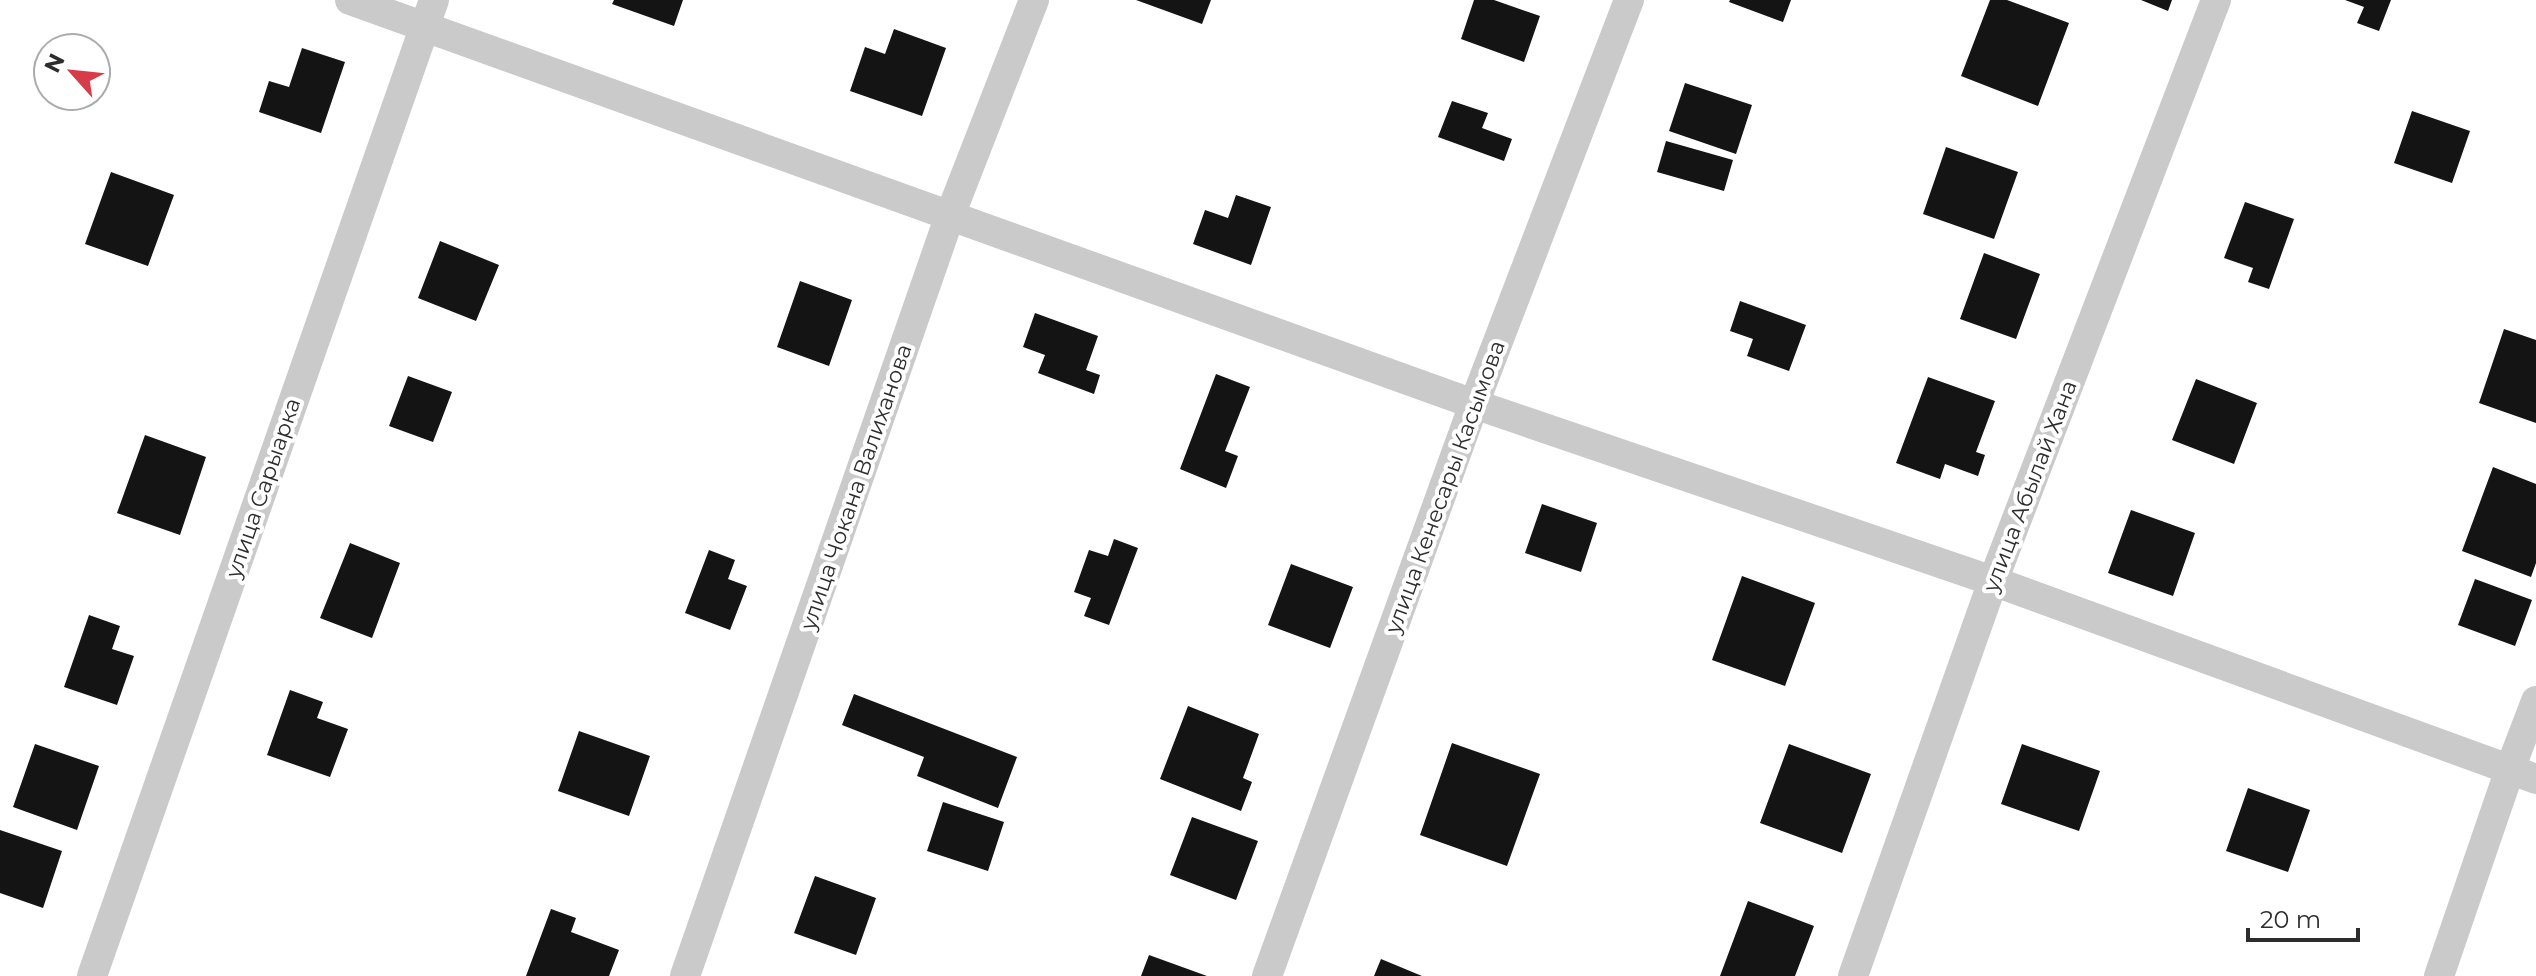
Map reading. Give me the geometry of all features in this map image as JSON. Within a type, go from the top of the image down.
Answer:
[{"type":"street","points":[[350,0],[430,12],[949,218],[1474,404],[1993,581],[2523,774]]},
{"type":"street","name":"улица Чокана Валиханова","points":[[685,976],[949,218],[1034,0]]},
{"type":"street","name":"улица Кенесары Касымова","points":[[1267,976],[1474,404],[1629,0]]},
{"type":"street","name":"улица Абылай Хана","points":[[1853,976],[1993,581],[2216,0]]},
{"type":"street","name":"улица Сарыарка","points":[[92,976],[430,12]]},
{"type":"street","points":[[2439,976],[2523,774],[2536,701]]},
{"type":"building","points":[[614,0],[683,0],[674,26],[612,4]]},
{"type":"building","points":[[1136,0],[1211,0],[1202,24]]},
{"type":"building","points":[[1474,0],[1494,0],[1540,16],[1524,62],[1461,39]]},
{"type":"building","points":[[1730,0],[1791,0],[1783,22]]},
{"type":"building","points":[[1990,0],[2007,0],[2069,23],[2038,106],[1961,76]]},
{"type":"building","points":[[2141,0],[2172,0],[2168,11]]},
{"type":"building","points":[[2345,0],[2391,0],[2379,31],[2357,23],[2364,7]]},
{"type":"building","points":[[894,29],[946,48],[922,116],[850,91],[865,47],[885,54]]},
{"type":"building","points":[[302,48],[345,62],[321,133],[259,112],[269,81],[289,87]]},
{"type":"building","points":[[1685,83],[1752,105],[1736,154],[1669,131]]},
{"type":"building","points":[[1452,101],[1488,113],[1482,128],[1512,139],[1504,161],[1438,137]]},
{"type":"building","points":[[2412,111],[2470,131],[2452,183],[2394,163]]},
{"type":"building","points":[[1666,141],[1733,160],[1724,191],[1657,172]]},
{"type":"building","points":[[1946,147],[2018,172],[1994,239],[1923,214]]},
{"type":"building","points":[[111,172],[174,195],[148,266],[85,244]]},
{"type":"building","points":[[1236,195],[1271,207],[1251,265],[1193,244],[1205,210],[1228,218]]},
{"type":"building","points":[[2245,202],[2294,219],[2269,289],[2248,282],[2253,268],[2224,258]]},
{"type":"building","points":[[440,241],[499,265],[476,321],[418,298]]},
{"type":"building","points":[[1984,253],[2040,274],[2016,339],[1960,319]]},
{"type":"building","points":[[800,281],[852,300],[829,366],[777,347]]},
{"type":"building","points":[[1740,301],[1806,325],[1789,371],[1747,356],[1753,339],[1730,331]]},
{"type":"building","points":[[1035,313],[1098,336],[1086,370],[1100,375],[1094,394],[1038,373],[1045,355],[1023,347]]},
{"type":"building","points":[[2504,329],[2536,340],[2536,423],[2479,403]]},
{"type":"building","points":[[1216,374],[1250,387],[1225,451],[1238,456],[1226,488],[1180,469]]},
{"type":"building","points":[[408,376],[452,392],[433,442],[389,426]]},
{"type":"building","points":[[1928,377],[1995,401],[1976,452],[1985,455],[1978,476],[1945,464],[1940,479],[1896,463]]},
{"type":"building","points":[[2196,379],[2257,403],[2234,464],[2172,440]]},
{"type":"building","points":[[145,435],[206,457],[180,535],[117,513]]},
{"type":"building","points":[[2493,467],[2536,484],[2536,563],[2531,577],[2462,551]]},
{"type":"building","points":[[1542,504],[1597,523],[1581,572],[1525,553]]},
{"type":"building","points":[[2131,510],[2195,533],[2173,596],[2108,573]]},
{"type":"building","points":[[1114,539],[1138,548],[1109,625],[1084,616],[1091,598],[1074,592],[1089,550],[1108,556]]},
{"type":"building","points":[[350,543],[400,563],[372,638],[320,618]]},
{"type":"building","points":[[709,550],[735,560],[728,579],[747,586],[730,630],[685,613]]},
{"type":"building","points":[[1291,564],[1353,587],[1330,648],[1268,625]]},
{"type":"building","points":[[1742,576],[1815,603],[1785,686],[1712,660]]},
{"type":"building","points":[[2475,579],[2532,600],[2515,646],[2458,625]]},
{"type":"building","points":[[89,615],[120,626],[112,649],[134,656],[117,705],[64,687]]},
{"type":"building","points":[[290,690],[323,702],[317,718],[348,729],[330,777],[267,755]]},
{"type":"building","points":[[854,694],[1017,757],[998,808],[917,776],[924,757],[842,725]]},
{"type":"building","points":[[1188,706],[1259,734],[1243,778],[1252,782],[1241,811],[1160,779]]},
{"type":"building","points":[[579,731],[650,756],[629,816],[558,791]]},
{"type":"building","points":[[1452,743],[1540,774],[1507,866],[1420,835]]},
{"type":"building","points":[[35,744],[99,766],[77,830],[13,807]]},
{"type":"building","points":[[1789,744],[1871,774],[1842,853],[1760,823]]},
{"type":"building","points":[[2022,744],[2100,771],[2079,831],[2001,804]]},
{"type":"building","points":[[2248,788],[2310,810],[2288,872],[2226,851]]},
{"type":"building","points":[[943,802],[1004,822],[988,871],[927,851]]},
{"type":"building","points":[[1192,817],[1258,841],[1236,900],[1170,875]]},
{"type":"building","points":[[0,830],[62,851],[43,908],[0,893]]},
{"type":"building","points":[[815,876],[876,898],[856,955],[794,933]]},
{"type":"building","points":[[1748,901],[1814,926],[1795,976],[1720,976]]},
{"type":"building","points":[[551,909],[576,918],[571,932],[619,950],[609,976],[526,976]]},
{"type":"building","points":[[1149,955],[1207,976],[1141,976]]},
{"type":"building","points":[[1381,959],[1422,976],[1374,976]]}]
